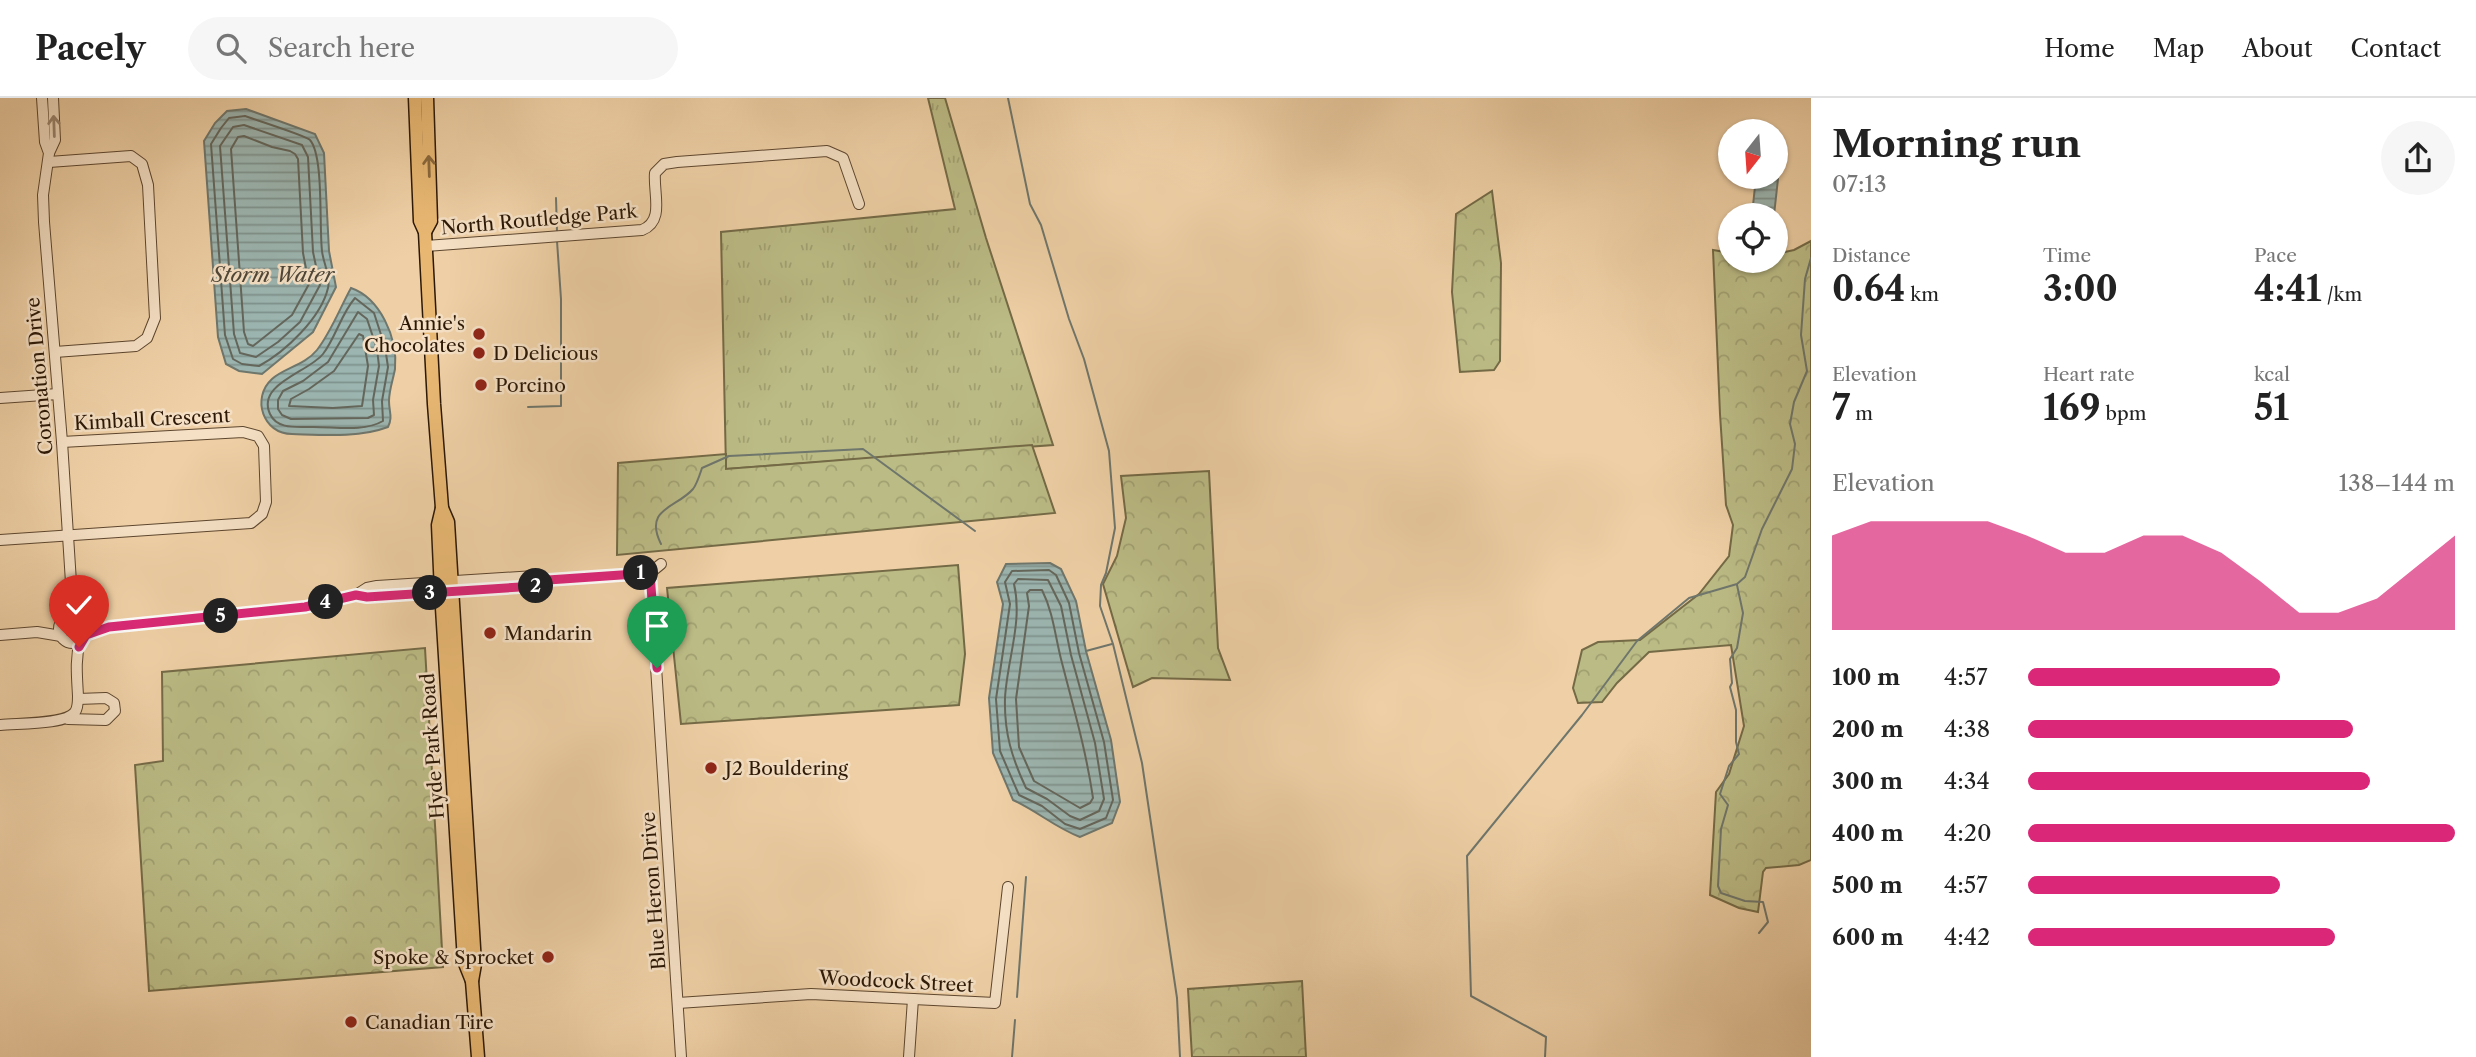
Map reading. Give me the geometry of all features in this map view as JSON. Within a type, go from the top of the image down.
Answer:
[{"type":"main road","name":"Hyde Park Road","points":[[415,98],[420,221],[425,232],[442,508],[448,522],[446,586],[475,964],[472,981],[478,1057]]},
{"type":"main road","name":"Hyde Park Road","points":[[425,232],[431,220],[427,98]]},
{"type":"street","name":"Coronation Drive","points":[[42,98],[45,142],[49,157]]},
{"type":"street","name":"Coronation Drive","points":[[53,98],[55,140],[49,157],[43,195],[44,222],[72,598],[82,619],[83,638]]},
{"type":"street","name":"North Routledge Park","points":[[426,246],[648,228],[655,219],[655,173],[664,164],[677,162],[827,151],[843,158],[859,204]]},
{"type":"street","points":[[49,157],[131,156],[142,164],[148,186],[155,318],[146,338],[136,346],[54,352]]},
{"type":"street","points":[[0,398],[58,394]]},
{"type":"street","name":"Kimball Crescent","points":[[62,442],[243,432],[258,436],[264,446],[266,502],[262,514],[251,523],[68,535]]},
{"type":"street","points":[[0,540],[68,535]]},
{"type":"street","points":[[0,635],[37,632],[64,638],[83,638],[109,627],[305,607],[356,595],[367,597],[446,586],[536,586],[548,580],[650,573],[661,564]]},
{"type":"street","name":"Blue Heron Drive","points":[[650,573],[681,1057]]},
{"type":"street","name":"Coronation Drive","points":[[64,638],[59,629],[72,598]]},
{"type":"street","points":[[37,632],[64,619],[82,619],[109,627]]},
{"type":"street","points":[[64,638],[75,658],[78,699],[77,710],[64,719]]},
{"type":"street","points":[[75,658],[83,638]]},
{"type":"street","points":[[0,725],[64,719],[106,720],[115,711],[114,703],[110,699],[78,699]]},
{"type":"street","name":"Woodcock Street","points":[[678,1003],[811,994],[995,1003],[1005,894],[1008,887]]},
{"type":"street","points":[[909,1057],[913,999]]},
{"type":"green space","points":[[928,98],[945,98],[986,238],[1053,445],[726,469],[721,232],[955,209]]},
{"type":"green space","points":[[1492,191],[1501,263],[1500,361],[1494,370],[1460,372],[1452,292],[1456,214]]},
{"type":"green space","points":[[1811,241],[1811,860],[1799,865],[1766,868],[1763,872],[1758,912],[1739,908],[1710,895],[1716,792],[1729,774],[1744,726],[1731,645],[1649,652],[1602,702],[1578,703],[1573,688],[1582,650],[1598,642],[1640,640],[1699,594],[1729,556],[1733,525],[1726,505],[1713,250],[1718,251],[1718,273],[1788,273],[1788,251]]},
{"type":"green space","points":[[1032,445],[1055,513],[617,555],[618,463],[726,454],[726,469]]},
{"type":"green space","points":[[1209,471],[1218,648],[1230,680],[1152,678],[1133,687],[1103,584],[1117,556],[1126,518],[1121,476]]},
{"type":"green space","points":[[958,565],[965,654],[959,705],[681,724],[667,588]]},
{"type":"green space","points":[[425,648],[443,967],[149,991],[135,765],[163,761],[162,672]]},
{"type":"green space","points":[[1302,981],[1306,1057],[1192,1057],[1188,989]]},
{"type":"water","name":"Storm Water","points":[[246,109],[315,134],[324,153],[329,251],[336,287],[313,332],[262,374],[239,371],[226,364],[218,337],[204,141],[215,123],[227,111]]},
{"type":"water","points":[[1755,189],[1777,189],[1775,203],[1753,203]]},
{"type":"water","name":"Storm Water","points":[[351,288],[371,301],[390,332],[395,369],[389,401],[391,417],[388,427],[341,435],[292,434],[274,428],[267,422],[261,405],[266,387],[277,375],[307,359],[317,350]]},
{"type":"water","points":[[1050,563],[1061,569],[1076,601],[1086,651],[1111,740],[1120,802],[1112,823],[1080,837],[1013,800],[993,753],[989,698],[1003,604],[997,582],[1006,564]]},
{"type":"waterway","points":[[1008,98],[1030,204],[1041,225],[1084,359],[1109,451],[1115,528],[1101,585],[1100,606],[1113,644],[1142,763],[1177,998],[1180,1057]]},
{"type":"waterway","points":[[556,198],[557,232]]},
{"type":"waterway","points":[[528,407],[561,406],[561,299],[557,241]]},
{"type":"waterway","points":[[1545,1057],[1546,1037],[1471,996],[1467,856],[1582,715],[1637,641],[1689,598],[1737,584],[1745,577],[1762,529],[1792,469],[1795,444],[1790,424],[1794,402],[1807,371],[1801,335],[1805,279],[1811,258]]},
{"type":"waterway","points":[[661,544],[656,523],[659,516],[693,489],[702,468],[729,456],[863,449],[975,531]]},
{"type":"waterway","points":[[1737,585],[1743,613],[1737,648],[1730,659],[1730,687],[1736,710],[1736,742],[1739,754],[1729,766],[1720,794],[1728,805],[1721,829],[1718,886],[1721,893],[1745,901],[1763,902],[1768,922],[1759,933]]},
{"type":"waterway","points":[[1086,651],[1112,644]]},
{"type":"waterway","points":[[1017,997],[1026,877]]},
{"type":"waterway","points":[[1012,1057],[1015,1020]]},
{"type":"place","name":"Annie's Chocolates","points":[[479,334]]},
{"type":"place","name":"D Delicious","points":[[479,353]]},
{"type":"place","name":"Porcino","points":[[481,385]]},
{"type":"place","name":"Mandarin","points":[[490,633]]},
{"type":"place","name":"J2 Bouldering","points":[[711,768]]},
{"type":"place","name":"Spoke & Sprocket","points":[[548,957]]},
{"type":"place","name":"Canadian Tire","points":[[351,1022]]},
{"type":"route","points":[[79,647],[80,641],[86,635],[109,627],[305,607],[356,595],[367,597],[536,586],[548,580],[650,573],[657,668]]}]
